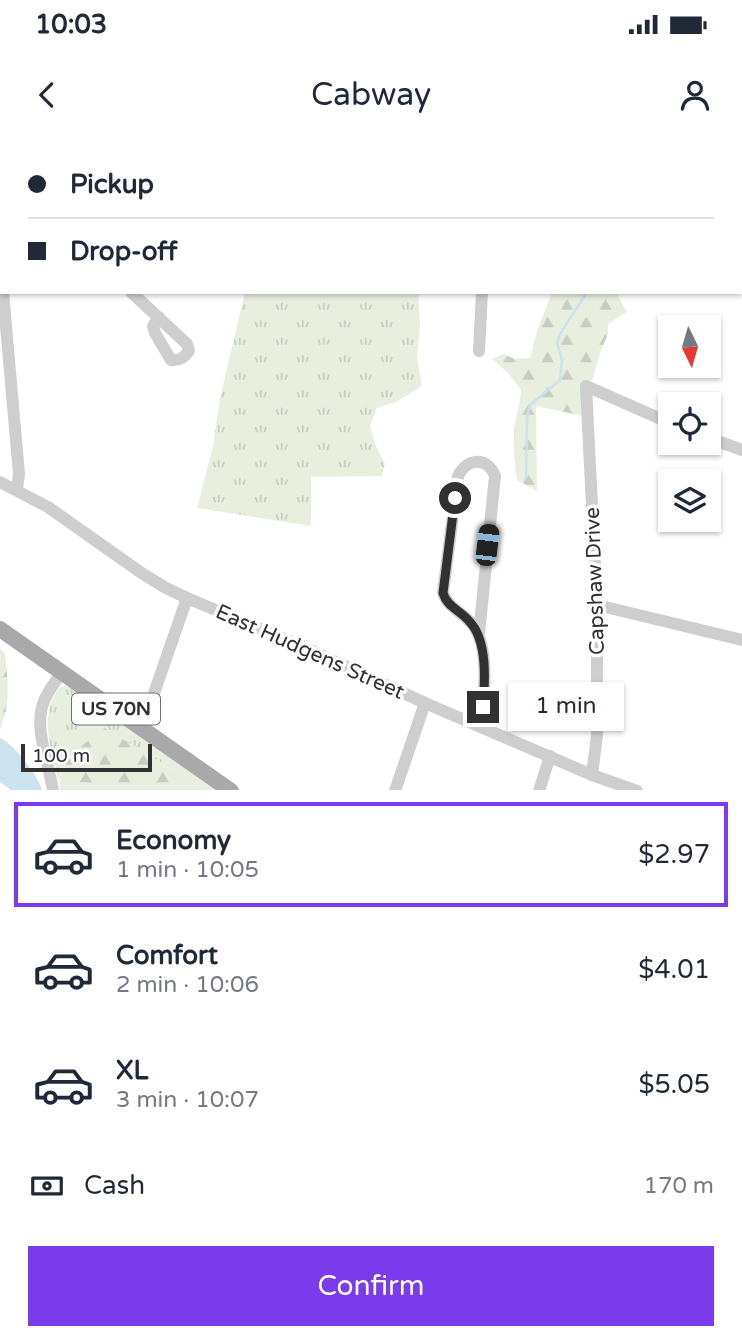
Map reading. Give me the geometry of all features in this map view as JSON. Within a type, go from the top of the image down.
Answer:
[{"type":"main road","name":"US 70N","points":[[0,628],[231,790]]},
{"type":"street","points":[[3,294],[19,474],[17,489]]},
{"type":"street","points":[[133,294],[159,317]]},
{"type":"street","points":[[480,351],[482,294]]},
{"type":"street","name":"Capshaw Drive","points":[[592,775],[597,735],[597,605],[586,386],[658,418]]},
{"type":"street","points":[[721,442],[742,450]]},
{"type":"street","points":[[479,634],[465,616],[445,600],[443,593],[458,476],[463,467],[480,462],[488,464],[495,476],[479,634],[484,668],[483,707],[479,725]]},
{"type":"street","name":"East Hudgens Street","points":[[0,482],[17,489],[75,524],[166,588],[550,757],[636,790]]},
{"type":"street","points":[[142,728],[187,598]]},
{"type":"street","points":[[597,605],[742,640]]},
{"type":"street","points":[[53,790],[41,718],[44,701],[62,672]]},
{"type":"street","points":[[395,790],[425,703]]},
{"type":"street","points":[[539,790],[550,757]]},
{"type":"green space","points":[[245,294],[418,294],[420,324],[417,357],[422,386],[396,402],[377,408],[370,427],[385,464],[382,476],[311,477],[311,526],[197,508],[213,446],[220,398]]},
{"type":"green space","points":[[551,294],[617,294],[627,312],[608,324],[608,334],[592,381],[582,383],[583,416],[536,406],[537,491],[517,480],[514,431],[521,390],[492,359],[503,354],[515,359],[530,358]]},
{"type":"green space","points":[[0,649],[5,653],[8,692],[0,730]]},
{"type":"green space","points":[[60,687],[75,689],[215,790],[204,790],[105,728],[63,767],[58,780],[48,720],[53,698]]},
{"type":"green space","points":[[105,728],[204,790],[60,790],[62,771],[67,762]]},
{"type":"water","points":[[0,738],[25,761],[42,790],[11,790],[0,782]]},
{"type":"waterway","points":[[526,478],[527,418],[530,405],[560,380],[562,360],[557,343],[586,294]]},
{"type":"route","points":[[455,498],[443,593],[445,600],[465,616],[479,634],[484,668],[483,707]]}]
